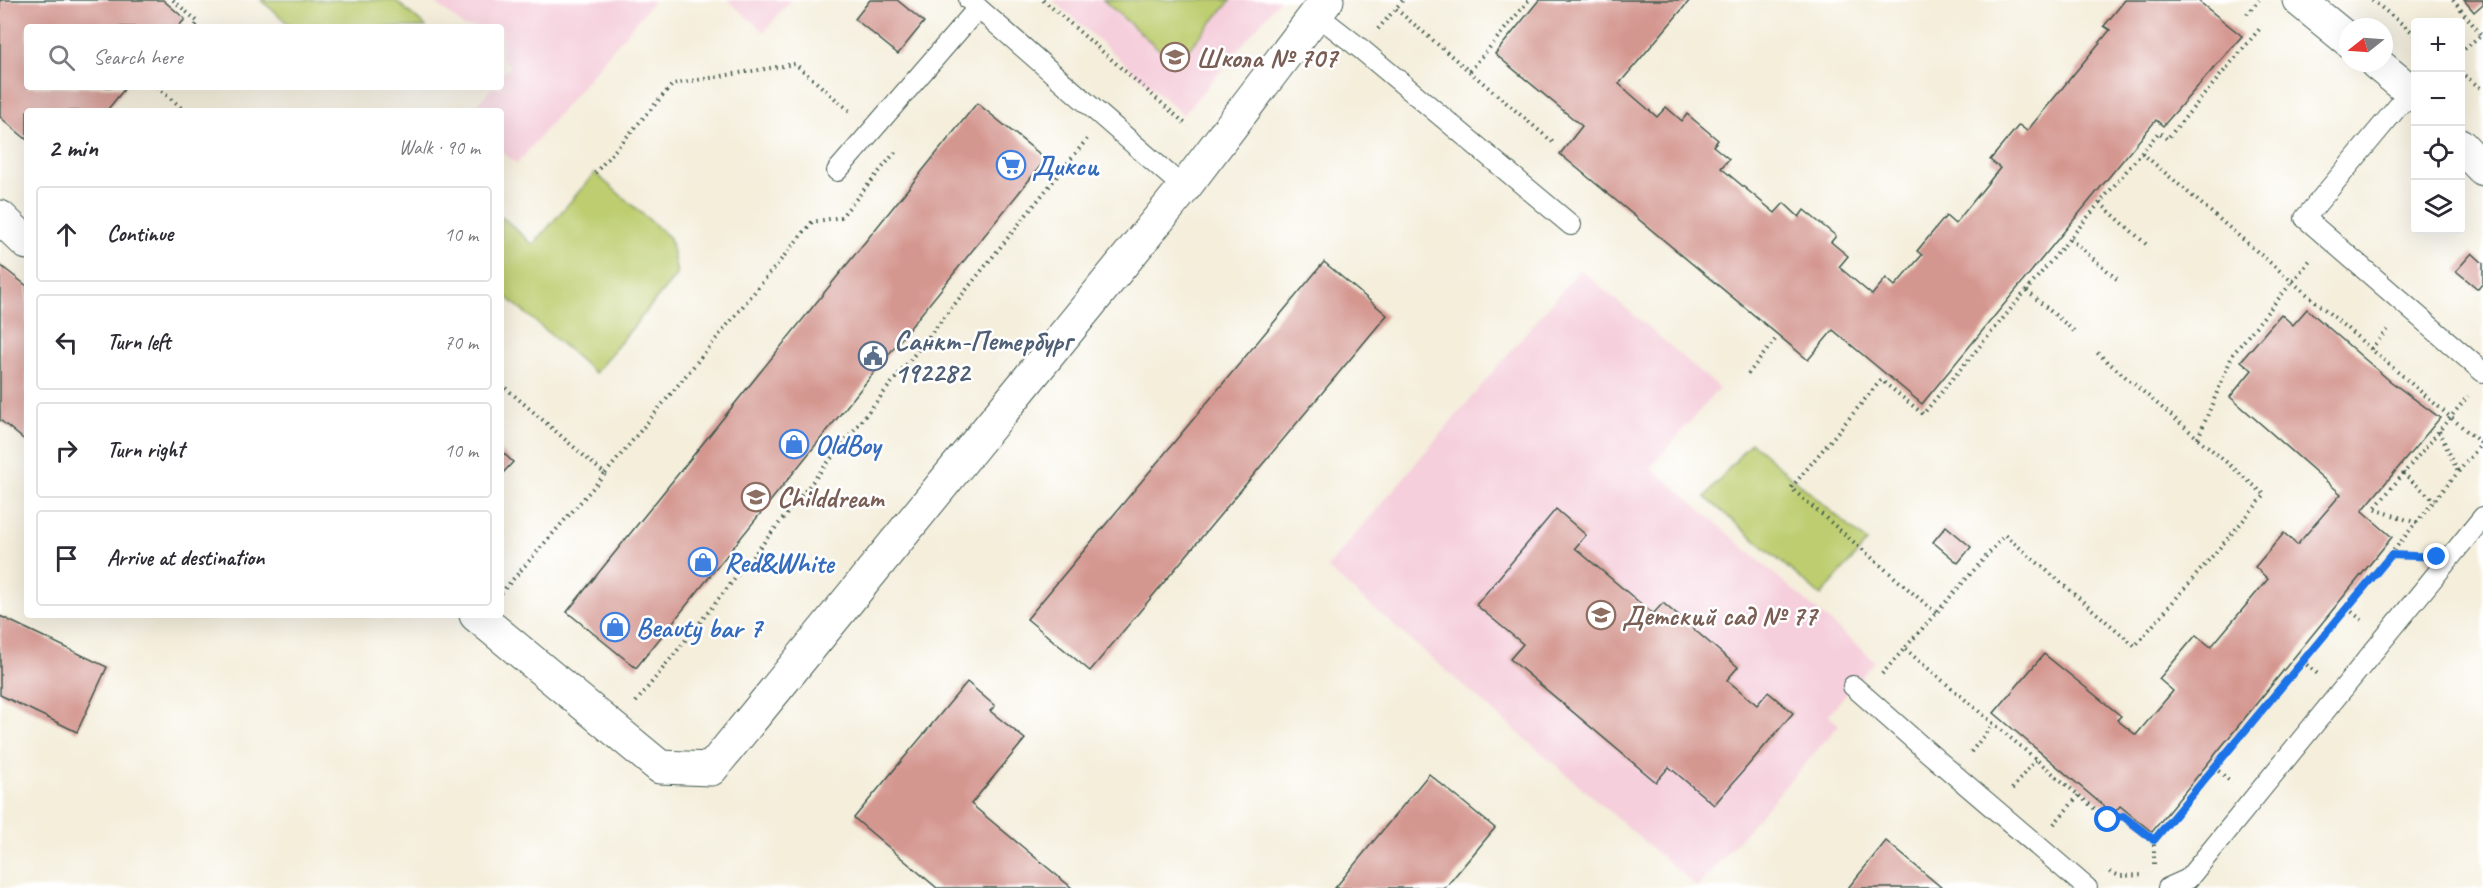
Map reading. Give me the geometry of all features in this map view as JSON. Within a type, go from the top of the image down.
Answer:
[{"type":"street","points":[[2299,0],[2339,33]]},
{"type":"street","points":[[480,618],[660,767],[711,770],[1184,188],[1321,7]]},
{"type":"street","points":[[2387,72],[2411,91]]},
{"type":"street","points":[[2465,150],[2483,169]]},
{"type":"street","points":[[0,218],[24,240]]},
{"type":"lane","points":[[837,171],[872,131],[973,4],[1184,188]]},
{"type":"lane","points":[[1321,7],[1361,49],[1571,225]]},
{"type":"lane","points":[[2411,95],[2305,218],[2483,372]]},
{"type":"lane","points":[[2168,888],[2188,879],[2483,517]]},
{"type":"lane","points":[[1859,691],[2088,888]]},
{"type":"path","points":[[173,0],[198,22],[197,24]]},
{"type":"path","points":[[1043,0],[1196,133]]},
{"type":"path","points":[[1361,49],[1403,0]]},
{"type":"path","points":[[1470,71],[1529,0]]},
{"type":"path","points":[[2247,14],[2259,0]]},
{"type":"path","points":[[2372,0],[2411,32]]},
{"type":"path","points":[[2453,0],[2482,35],[2465,48]]},
{"type":"path","points":[[1395,9],[1556,145]]},
{"type":"path","points":[[1936,613],[1791,488],[1881,380],[1923,414],[2159,132],[2167,139],[2262,27]]},
{"type":"path","points":[[595,173],[673,84],[795,64],[896,151]]},
{"type":"path","points":[[2465,76],[2483,90]]},
{"type":"path","points":[[161,90],[182,108]]},
{"type":"path","points":[[1079,131],[1096,145]]},
{"type":"path","points":[[632,706],[1088,138]]},
{"type":"path","points":[[504,591],[605,474],[812,222],[841,217],[903,143]]},
{"type":"path","points":[[2109,872],[2120,876],[2154,874],[2154,840],[2482,443],[2142,153]]},
{"type":"path","points":[[2100,203],[2146,244]]},
{"type":"path","points":[[2198,438],[2233,354],[2329,238]]},
{"type":"path","points":[[2070,239],[2117,279]]},
{"type":"path","points":[[2026,290],[2073,332]]},
{"type":"path","points":[[1748,374],[1775,340]]},
{"type":"path","points":[[1859,691],[1905,649],[2005,535],[2135,646],[2265,495],[2095,351]]},
{"type":"path","points":[[504,387],[605,474]]},
{"type":"path","points":[[2417,523],[2374,509],[2470,394]]},
{"type":"path","points":[[2439,431],[2458,472]]},
{"type":"path","points":[[2403,473],[2435,501]]},
{"type":"path","points":[[2391,555],[2425,556]]},
{"type":"path","points":[[2347,608],[2363,621]]},
{"type":"path","points":[[1905,649],[2108,820],[2123,816],[2154,840]]},
{"type":"path","points":[[2302,661],[2318,674]]},
{"type":"path","points":[[1971,758],[1971,750],[1993,723]]},
{"type":"path","points":[[2008,794],[2036,759]]},
{"type":"path","points":[[2214,767],[2231,782]]},
{"type":"path","points":[[2050,829],[2079,795]]},
{"type":"shaded area","points":[[432,0],[654,0],[517,164],[504,153],[504,108],[474,108],[490,90],[504,90],[504,73],[510,66],[504,61],[504,24],[460,24]]},
{"type":"shaded area","points":[[727,0],[791,0],[764,32]]},
{"type":"shaded area","name":"Школа № 707","points":[[1053,0],[1280,0],[1183,115]]},
{"type":"shaded area","name":"Детский сад № 77","points":[[1580,269],[1719,388],[1651,467],[1875,661],[1828,715],[1839,725],[1697,887],[1327,568]]},
{"type":"green space","points":[[261,0],[395,0],[423,24],[289,24]]},
{"type":"green space","points":[[1103,0],[1231,0],[1176,64]]},
{"type":"green space","points":[[595,173],[670,238],[677,274],[595,373],[504,295],[504,219],[533,245]]},
{"type":"green space","points":[[1751,442],[1867,542],[1821,596],[1705,497]]},
{"type":"building","points":[[0,0],[163,0],[185,19],[181,24],[24,24],[24,90],[124,90],[109,108],[24,108],[24,137],[0,117]]},
{"type":"building","points":[[870,0],[897,0],[924,22],[898,54],[855,19]]},
{"type":"building","points":[[1539,0],[1690,0],[1619,84],[1657,117],[1666,107],[1682,121],[1687,114],[1718,140],[1713,146],[1729,159],[1721,168],[1775,213],[1784,203],[1799,217],[1804,210],[1836,236],[1831,242],[1848,256],[1839,267],[1872,295],[1886,278],[1895,286],[1922,255],[1917,251],[1946,216],[1955,224],[2000,168],[1990,160],[2019,125],[2027,131],[2110,30],[2104,26],[2125,0],[2197,0],[2242,36],[2163,126],[2156,120],[1922,404],[1833,330],[1808,360],[1560,154],[1582,126],[1495,54]]},
{"type":"building","points":[[2464,0],[2483,0],[2483,4],[2474,12]]},
{"type":"building","points":[[977,103],[1046,159],[636,668],[567,612]]},
{"type":"building","points":[[2472,253],[2483,263],[2483,283],[2478,289],[2456,271]]},
{"type":"building","points":[[1324,262],[1387,315],[1090,671],[1027,619]]},
{"type":"building","points":[[0,265],[24,284],[24,440],[0,420]]},
{"type":"building","points":[[2307,309],[2390,381],[2440,418],[2362,511],[2392,537],[2152,832],[2120,806],[2113,814],[1994,713],[2044,654],[2121,716],[2117,720],[2136,735],[2173,691],[2159,679],[2196,635],[2211,647],[2268,579],[2255,567],[2284,533],[2297,545],[2341,494],[2230,397],[2252,370],[2241,361],[2281,314],[2293,325]]},
{"type":"building","points":[[504,454],[513,462],[504,472]]},
{"type":"building","points":[[1556,509],[1586,535],[1575,548],[1653,614],[1663,603],[1738,667],[1727,680],[1757,705],[1768,692],[1793,713],[1714,805],[1669,767],[1656,782],[1510,659],[1523,644],[1476,605]]},
{"type":"building","points":[[1946,526],[1971,547],[1958,563],[1933,542]]},
{"type":"building","points":[[0,616],[107,667],[77,732],[0,695]]},
{"type":"building","points":[[967,682],[995,706],[990,711],[1025,739],[971,804],[1072,888],[937,888],[854,818]]},
{"type":"building","points":[[1429,774],[1495,828],[1445,888],[1335,888]]},
{"type":"building","points":[[1886,841],[1942,888],[1848,888]]},
{"type":"place","name":"Школа № 707","points":[[1175,57]]},
{"type":"place","name":"Дикси","points":[[1011,165]]},
{"type":"place","name":"Санкт-Петербург 192282","points":[[873,356]]},
{"type":"place","name":"OldBoy","points":[[794,444]]},
{"type":"place","name":"Childdream","points":[[756,497]]},
{"type":"place","name":"Red&White","points":[[703,562]]},
{"type":"place","name":"Детский сад № 77","points":[[1601,615]]},
{"type":"place","name":"Beauty bar 7","points":[[615,627]]},
{"type":"route","points":[[2108,820],[2123,816],[2154,840],[2391,555],[2437,557]]}]
